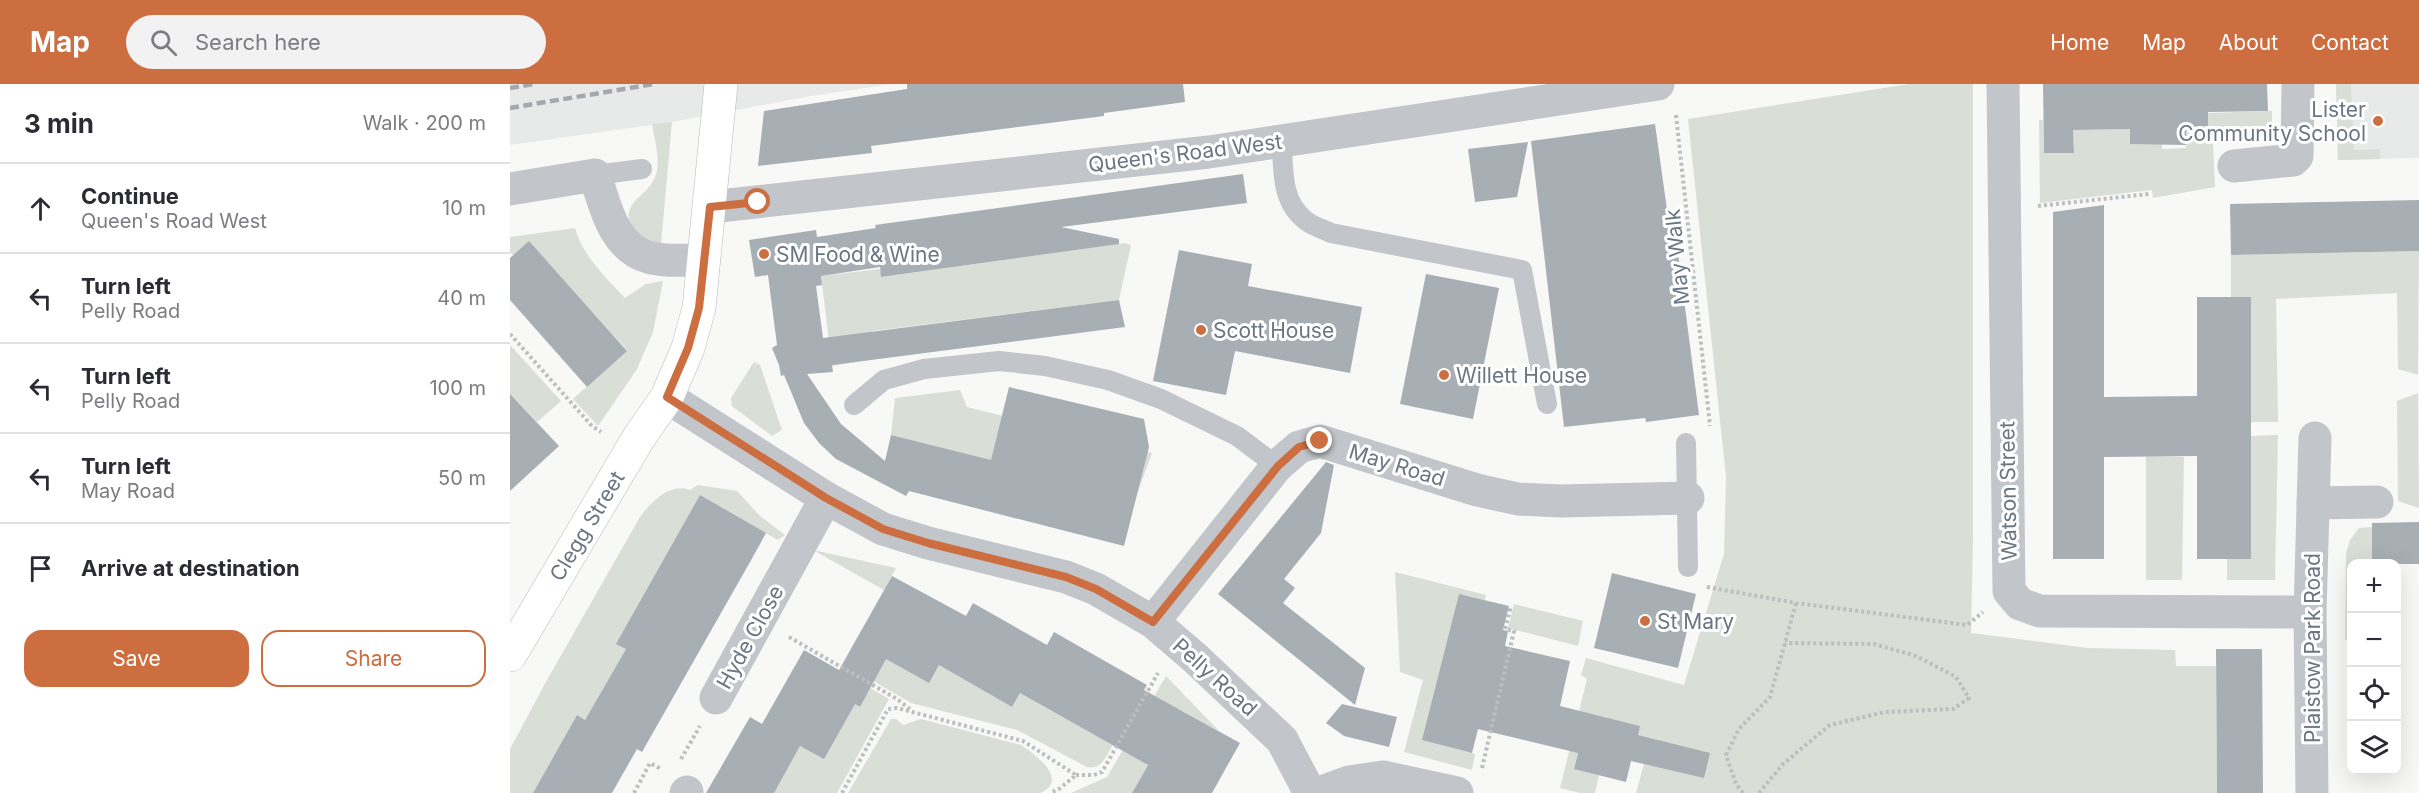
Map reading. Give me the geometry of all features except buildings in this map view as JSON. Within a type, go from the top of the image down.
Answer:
[{"type":"main road","points":[[667,397],[688,348],[699,308],[719,99]]},
{"type":"main road","name":"Clegg Street","points":[[510,655],[639,439],[667,397]]},
{"type":"street","name":"Watson Street","points":[[2003,84],[2009,591],[2020,603],[2040,610],[2310,612]]},
{"type":"street","points":[[2234,166],[2293,160],[2298,156],[2298,84]]},
{"type":"street","name":"Queen's Road West","points":[[710,207],[1186,154],[1667,96]]},
{"type":"street","points":[[510,189],[595,175],[608,215],[620,238],[634,251],[649,258],[703,260]]},
{"type":"street","name":"Pelly Road","points":[[667,397],[826,498],[883,529],[928,543],[1066,577],[1096,589],[1164,632],[1263,720],[1282,740],[1310,793]]},
{"type":"street","name":"Plaistow Park Road","points":[[2312,793],[2310,612],[2315,438]]},
{"type":"street","name":"May Road","points":[[1164,632],[1278,466],[1299,447],[1320,441],[1477,490],[1518,499],[1561,501],[1688,498]]},
{"type":"street","name":"Hyde Close","points":[[716,698],[826,498]]},
{"type":"street","points":[[2313,503],[2377,502]]},
{"type":"street","points":[[1318,793],[1349,782],[1383,777],[1457,793]]},
{"type":"lane","points":[[1282,141],[1284,188],[1294,209],[1306,222],[1331,233],[1522,270],[1547,404]]},
{"type":"lane","points":[[595,175],[642,169]]},
{"type":"lane","points":[[854,405],[884,380],[924,369],[999,361],[1045,366],[1107,380],[1169,402],[1237,436],[1278,466]]},
{"type":"lane","points":[[1686,443],[1688,567]]},
{"type":"path","name":"May Walk","points":[[1667,96],[1710,428]]},
{"type":"path","points":[[2005,210],[2149,194]]},
{"type":"path","points":[[510,334],[592,426],[603,433]]},
{"type":"path","points":[[1688,567],[1683,579],[1707,587],[1796,603],[1967,625],[2009,591]]},
{"type":"path","points":[[1743,793],[1736,784],[1726,755],[1739,729],[1770,697],[1796,603]]},
{"type":"path","points":[[1481,770],[1514,631],[1505,629],[1511,606]]},
{"type":"path","points":[[759,621],[888,693],[914,711]]},
{"type":"path","points":[[842,793],[888,709],[897,708],[1023,741],[1076,775],[1094,775],[1102,772],[1164,632]]},
{"type":"path","points":[[1759,793],[1783,764],[1830,725],[1885,712],[1953,709],[1969,698],[1956,676],[1916,656],[1874,644],[1785,643]]},
{"type":"path","name":"Hyde Close","points":[[679,780],[716,698]]},
{"type":"path","points":[[634,793],[650,764],[679,780]]},
{"type":"path","points":[[1050,793],[1059,789],[1076,775]]},
{"type":"shaded area","points":[[510,84],[892,84],[811,96],[672,122],[510,145]]},
{"type":"shaded area","points":[[1909,84],[1973,84],[1971,633],[2088,648],[2175,650],[2176,666],[2216,666],[2217,793],[1636,793],[1644,764],[1659,767],[1665,742],[1638,735],[1639,726],[1588,713],[1574,768],[1599,775],[1595,793],[1580,793],[1560,788],[1587,679],[1581,675],[1586,658],[1684,685],[1724,554],[1726,477],[1688,119]]},
{"type":"shaded area","name":"Lister Community School","points":[[2336,84],[2419,84],[2419,158],[2338,160]]},
{"type":"shaded area","points":[[2336,84],[2351,84],[2354,150],[2380,149],[2380,159],[2338,160]]},
{"type":"shaded area","points":[[2272,111],[2272,143],[2213,144],[2215,187],[2153,198],[2152,190],[2040,203],[2039,120],[2043,120],[2044,153],[2074,152],[2073,130],[2130,129],[2130,144],[2153,144],[2162,129],[2162,149],[2186,148],[2186,127],[2208,126],[2208,113]]},
{"type":"shaded area","points":[[672,122],[661,244],[641,235],[631,225],[629,212],[632,205],[653,182],[657,171],[657,153],[652,124]]},
{"type":"shaded area","points":[[575,228],[589,257],[625,298],[646,284],[663,281],[653,332],[637,369],[598,426],[573,399],[627,350],[529,242],[513,255],[510,252],[510,237]]},
{"type":"shaded area","points":[[1125,243],[1131,245],[1119,300],[872,331],[876,359],[832,366],[821,276],[880,269],[882,277]]},
{"type":"shaded area","points":[[2419,251],[2418,375],[2398,369],[2397,293],[2276,299],[2278,422],[2251,422],[2250,297],[2231,297],[2231,255]]},
{"type":"shaded area","points":[[510,345],[561,401],[537,422],[513,397],[510,399]]},
{"type":"shaded area","points":[[754,362],[760,365],[782,430],[772,436],[732,406],[731,398]]},
{"type":"shaded area","points":[[960,390],[967,407],[1152,453],[1136,497],[891,435],[895,398]]},
{"type":"shaded area","points":[[2418,393],[2419,508],[2398,501],[2397,401]]},
{"type":"shaded area","points":[[2278,435],[2275,580],[2227,580],[2227,558],[2251,436]]},
{"type":"shaded area","points":[[2146,456],[2184,457],[2182,580],[2146,580]]},
{"type":"shaded area","points":[[698,485],[737,491],[760,516],[785,535],[778,540],[700,496],[626,649],[585,720],[577,715],[533,793],[510,793],[510,749],[640,517],[655,500],[668,491],[683,488],[690,490]]},
{"type":"shaded area","points":[[2372,527],[2372,559],[2347,559],[2347,640],[2345,640],[2346,553],[2350,540],[2359,528]]},
{"type":"shaded area","points":[[813,550],[896,568],[884,590]]},
{"type":"shaded area","points":[[1395,572],[1486,595],[1485,600],[1459,594],[1423,740],[1475,754],[1472,770],[1404,752],[1423,680],[1400,672]]},
{"type":"shaded area","points":[[1514,604],[1583,621],[1578,646],[1508,628]]},
{"type":"shaded area","points":[[855,642],[939,665],[1012,707],[1020,693],[1113,745],[1100,764],[1087,767],[1017,730],[911,703],[844,664]]},
{"type":"shaded area","points":[[1166,676],[1219,731],[1179,709],[1132,793],[1071,793],[1107,777]]},
{"type":"shaded area","points":[[870,688],[889,699],[837,793],[773,793],[800,746],[855,704],[860,707]]},
{"type":"shaded area","points":[[891,719],[896,719],[903,725],[921,719],[1021,745],[1042,761],[1052,781],[1048,788],[1040,793],[848,793]]},
{"type":"railway","points":[[510,88],[534,84]]},
{"type":"railway","points":[[510,108],[654,84]]},
{"type":"place","name":"Lister Community School","points":[[2378,121]]},
{"type":"place","name":"SM Food & Wine","points":[[764,254]]},
{"type":"place","name":"Scott House","points":[[1201,330]]},
{"type":"place","name":"Willett House","points":[[1444,375]]},
{"type":"place","name":"St Mary","points":[[1645,621]]},
{"type":"route","points":[[758,202],[710,207],[699,308],[688,348],[667,397],[826,498],[883,529],[928,543],[1066,577],[1096,589],[1153,622],[1278,466],[1299,447],[1320,441]]}]
